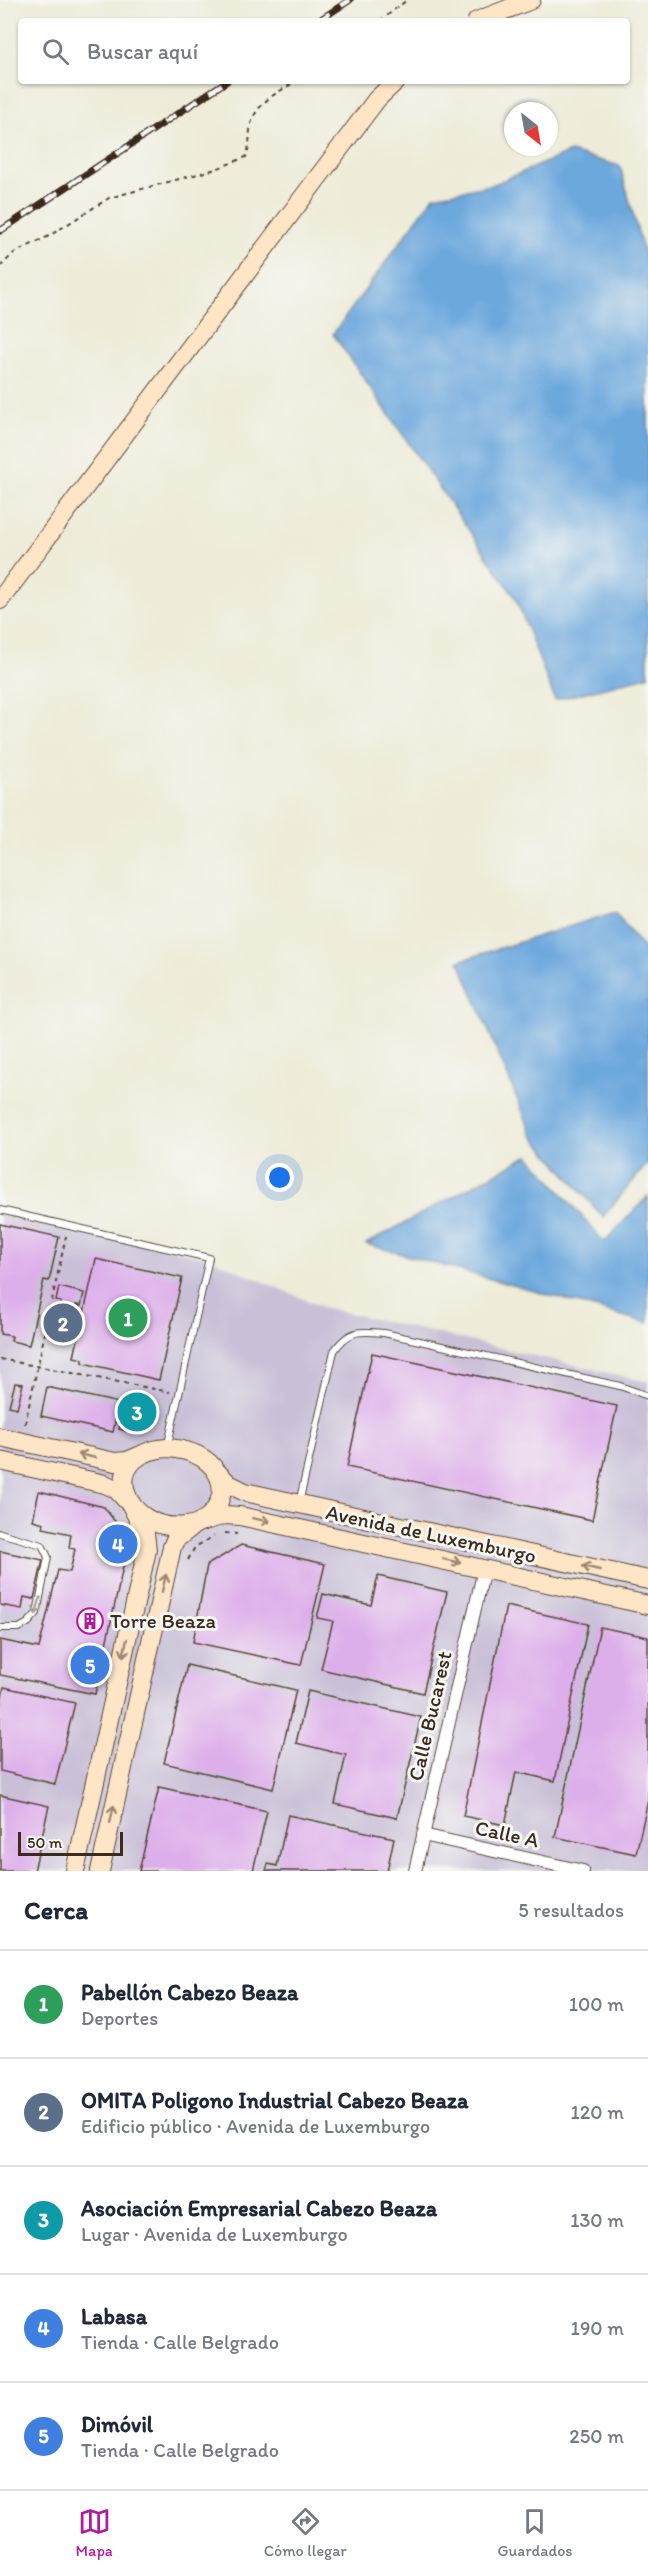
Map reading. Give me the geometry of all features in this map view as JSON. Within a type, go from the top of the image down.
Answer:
[{"type":"main road","points":[[485,18],[531,0]]},
{"type":"main road","points":[[0,600],[377,99],[393,84]]},
{"type":"main road","points":[[0,1437],[115,1462],[127,1461],[143,1453],[167,1448],[201,1457],[216,1471],[221,1480],[221,1498],[211,1516],[175,1540],[172,1547],[100,1871]]},
{"type":"main road","points":[[75,1871],[147,1550],[145,1533],[123,1488],[128,1468],[143,1453]]},
{"type":"main road","points":[[0,1461],[105,1484],[116,1489],[144,1518],[165,1526],[199,1523]]},
{"type":"main road","name":"Avenida de Luxemburgo","points":[[216,1471],[236,1488],[648,1580]]},
{"type":"main road","name":"Avenida de Luxemburgo","points":[[199,1523],[225,1515],[240,1516],[648,1605]]},
{"type":"main road","points":[[484,1569],[489,1545]]},
{"type":"street","name":"Calle Bucarest","points":[[415,1871],[484,1569]]},
{"type":"street","name":"Calle A","points":[[423,1835],[583,1871]]},
{"type":"lane","points":[[0,1210],[209,1258],[167,1448]]},
{"type":"lane","points":[[299,1503],[334,1351],[340,1342],[358,1331],[384,1333],[586,1378],[648,1396]]},
{"type":"lane","points":[[0,1533],[42,1545],[48,1557],[37,1613],[28,1623],[19,1628],[0,1628]]},
{"type":"path","points":[[384,18],[407,0]]},
{"type":"path","points":[[0,267],[14,253],[49,236],[109,198],[216,169],[246,158],[252,142],[250,132],[254,113],[271,96],[292,84]]},
{"type":"path","points":[[25,1424],[69,1226]]},
{"type":"path","points":[[0,1359],[179,1393]]},
{"type":"path","points":[[189,1560],[192,1551],[205,1540],[221,1534],[237,1534]]},
{"type":"shaded area","points":[[0,1210],[209,1258],[322,1307],[648,1382],[648,1871],[0,1871]]},
{"type":"water","points":[[570,152],[620,166],[648,268],[648,676],[555,700],[515,597],[333,334],[434,196],[492,185]]},
{"type":"water","points":[[615,912],[648,954],[648,1163],[603,1217],[533,1136],[459,961]]},
{"type":"water","points":[[529,1155],[604,1242],[648,1196],[648,1323],[366,1244]]},
{"type":"building","points":[[0,1224],[59,1237],[49,1281],[44,1280],[29,1345],[11,1341],[12,1336],[0,1334]]},
{"type":"building","points":[[96,1259],[182,1278],[159,1380],[83,1363],[83,1359],[74,1357]]},
{"type":"building","points":[[59,1287],[84,1293],[81,1306],[76,1305],[74,1313],[79,1314],[75,1331],[51,1325],[54,1309],[59,1310],[61,1302],[56,1301]]},
{"type":"building","points":[[372,1353],[617,1406],[592,1520],[347,1467]]},
{"type":"building","points":[[15,1383],[23,1384],[17,1408],[9,1406]]},
{"type":"building","points":[[47,1387],[119,1403],[113,1432],[41,1416]]},
{"type":"building","points":[[126,1396],[154,1402],[150,1422],[126,1431],[119,1429]]},
{"type":"building","points":[[39,1491],[104,1507],[129,1540],[95,1694],[0,1675],[0,1640],[39,1648],[58,1570],[70,1572],[75,1549],[69,1548],[71,1534],[43,1528],[44,1523],[33,1520]]},
{"type":"building","points":[[241,1545],[325,1564],[301,1665],[193,1642],[207,1565]]},
{"type":"building","points":[[0,1551],[43,1560],[34,1599],[24,1597],[22,1609],[0,1605]]},
{"type":"building","points":[[378,1576],[447,1592],[423,1693],[321,1669],[333,1621],[317,1618],[323,1594],[371,1605]]},
{"type":"building","points":[[506,1606],[588,1624],[555,1781],[516,1772],[505,1825],[463,1816]]},
{"type":"building","points":[[600,1627],[648,1637],[648,1800],[636,1854],[555,1837]]},
{"type":"building","points":[[187,1665],[296,1690],[273,1789],[164,1763]]},
{"type":"building","points":[[4,1687],[75,1703],[55,1784],[0,1771],[0,1706]]},
{"type":"building","points":[[308,1691],[421,1717],[397,1818],[335,1804],[346,1755],[296,1743]]},
{"type":"building","points":[[159,1787],[267,1811],[253,1871],[139,1871]]},
{"type":"building","points":[[0,1795],[49,1806],[34,1871],[0,1871]]},
{"type":"building","points":[[288,1815],[394,1838],[387,1871],[266,1871],[268,1864],[277,1866]]},
{"type":"railway","points":[[323,18],[350,0]]},
{"type":"railway","points":[[0,231],[222,84]]},
{"type":"place","name":"Pabellón Cabezo Beaza","points":[[128,1318]]},
{"type":"place","name":"OMITA Poligono Industrial Cabezo Beaza","points":[[63,1323]]},
{"type":"place","name":"Asociación Empresarial Cabezo Beaza","points":[[137,1412]]},
{"type":"place","name":"Labasa","points":[[118,1544]]},
{"type":"place","name":"Torre Beaza","points":[[90,1621]]},
{"type":"place","name":"Dimóvil","points":[[90,1665]]}]
